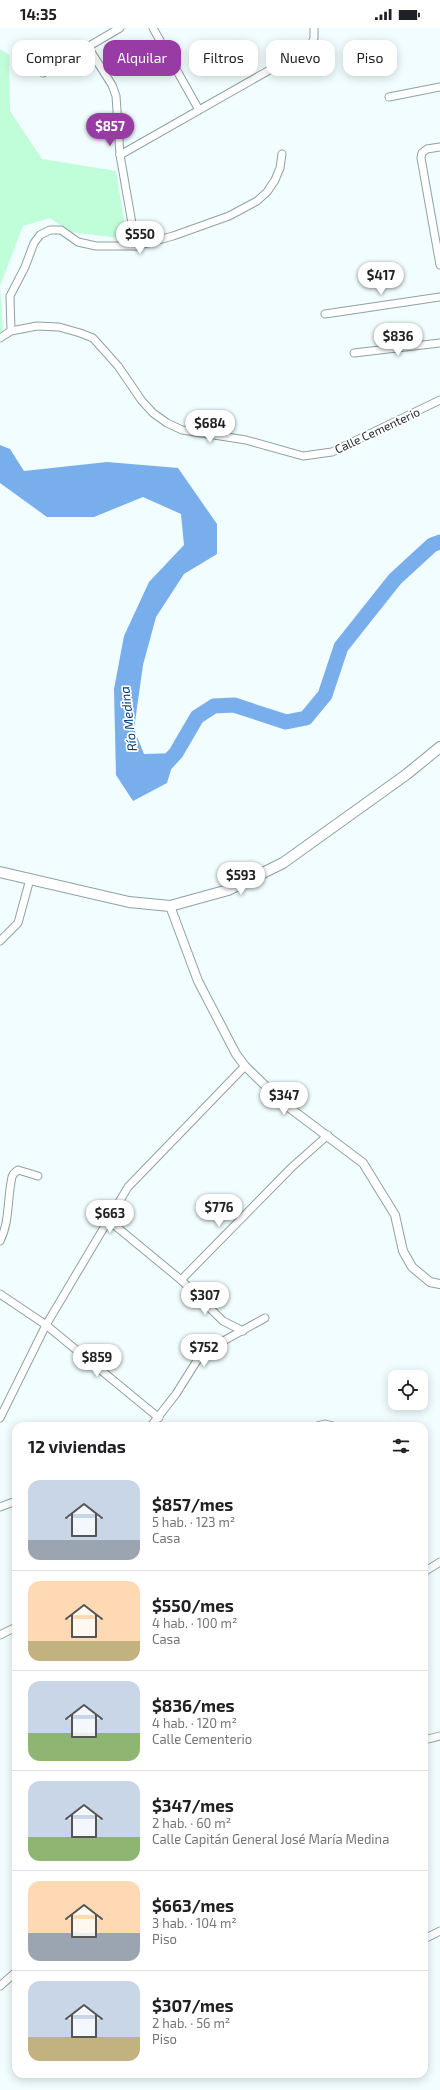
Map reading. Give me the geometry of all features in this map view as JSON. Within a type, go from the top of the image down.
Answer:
[{"type":"main road","points":[[0,872],[129,902],[170,906],[228,890],[283,863],[407,774],[440,747]]},
{"type":"street","points":[[95,43],[120,28]]},
{"type":"street","points":[[153,28],[199,110]]},
{"type":"street","points":[[120,155],[310,47],[314,38],[314,28]]},
{"type":"street","points":[[95,58],[112,85],[116,96],[120,155],[136,246]]},
{"type":"street","points":[[389,97],[440,87]]},
{"type":"street","points":[[440,147],[427,150],[422,153],[421,158],[440,265]]},
{"type":"street","points":[[10,331],[10,296],[25,268],[34,243],[40,234],[55,230],[66,232],[78,242],[96,246],[136,246],[173,236],[229,216],[257,201],[267,192],[275,180],[280,168],[282,154]]},
{"type":"street","points":[[325,314],[440,297]]},
{"type":"street","name":"Calle Cementerio","points":[[0,338],[10,331],[37,326],[52,327],[93,338],[118,366],[142,401],[153,413],[166,423],[182,430],[246,440],[303,456],[332,452],[440,400]]},
{"type":"street","points":[[354,353],[440,343]]},
{"type":"street","points":[[0,941],[18,923],[30,879]]},
{"type":"street","points":[[170,906],[198,981],[236,1054],[245,1066],[282,1103],[328,1135],[363,1163],[395,1216],[403,1251],[412,1267],[430,1282],[440,1284]]},
{"type":"street","points":[[0,1418],[46,1325],[107,1219],[128,1187],[245,1066]]},
{"type":"street","points":[[181,1280],[292,1167],[328,1135]]},
{"type":"street","points":[[0,1241],[4,1234],[10,1203],[12,1176],[18,1170],[38,1176]]},
{"type":"street","points":[[107,1219],[181,1280],[223,1320],[243,1331]]},
{"type":"street","points":[[0,1294],[46,1325],[159,1418]]},
{"type":"street","points":[[155,1422],[198,1359],[207,1350],[265,1318]]},
{"type":"street","points":[[0,1506],[12,1503]]},
{"type":"street","points":[[428,1570],[440,1562]]},
{"type":"street","points":[[0,1635],[12,1629]]},
{"type":"street","points":[[428,1739],[440,1736]]},
{"type":"street","points":[[428,1937],[440,1931]]},
{"type":"street","points":[[0,1986],[12,1976]]},
{"type":"green space","points":[[0,49],[9,55],[10,111],[42,159],[116,171],[127,239],[70,232],[50,218],[23,226],[0,286]]},
{"type":"green space","points":[[0,286],[3,332],[0,334]]},
{"type":"water","points":[[0,445],[10,449],[24,471],[107,462],[178,468],[217,524],[217,554],[184,574],[156,617],[143,665],[134,729],[144,754],[176,753],[167,783],[133,801],[116,775],[114,689],[124,636],[149,582],[184,545],[181,514],[143,497],[94,517],[47,517],[0,483]]},
{"type":"waterway","name":"Río Medina","points":[[162,768],[176,753],[197,717],[214,706],[234,705],[286,722],[306,718],[325,695],[341,647],[395,579],[432,545],[440,542]]}]
